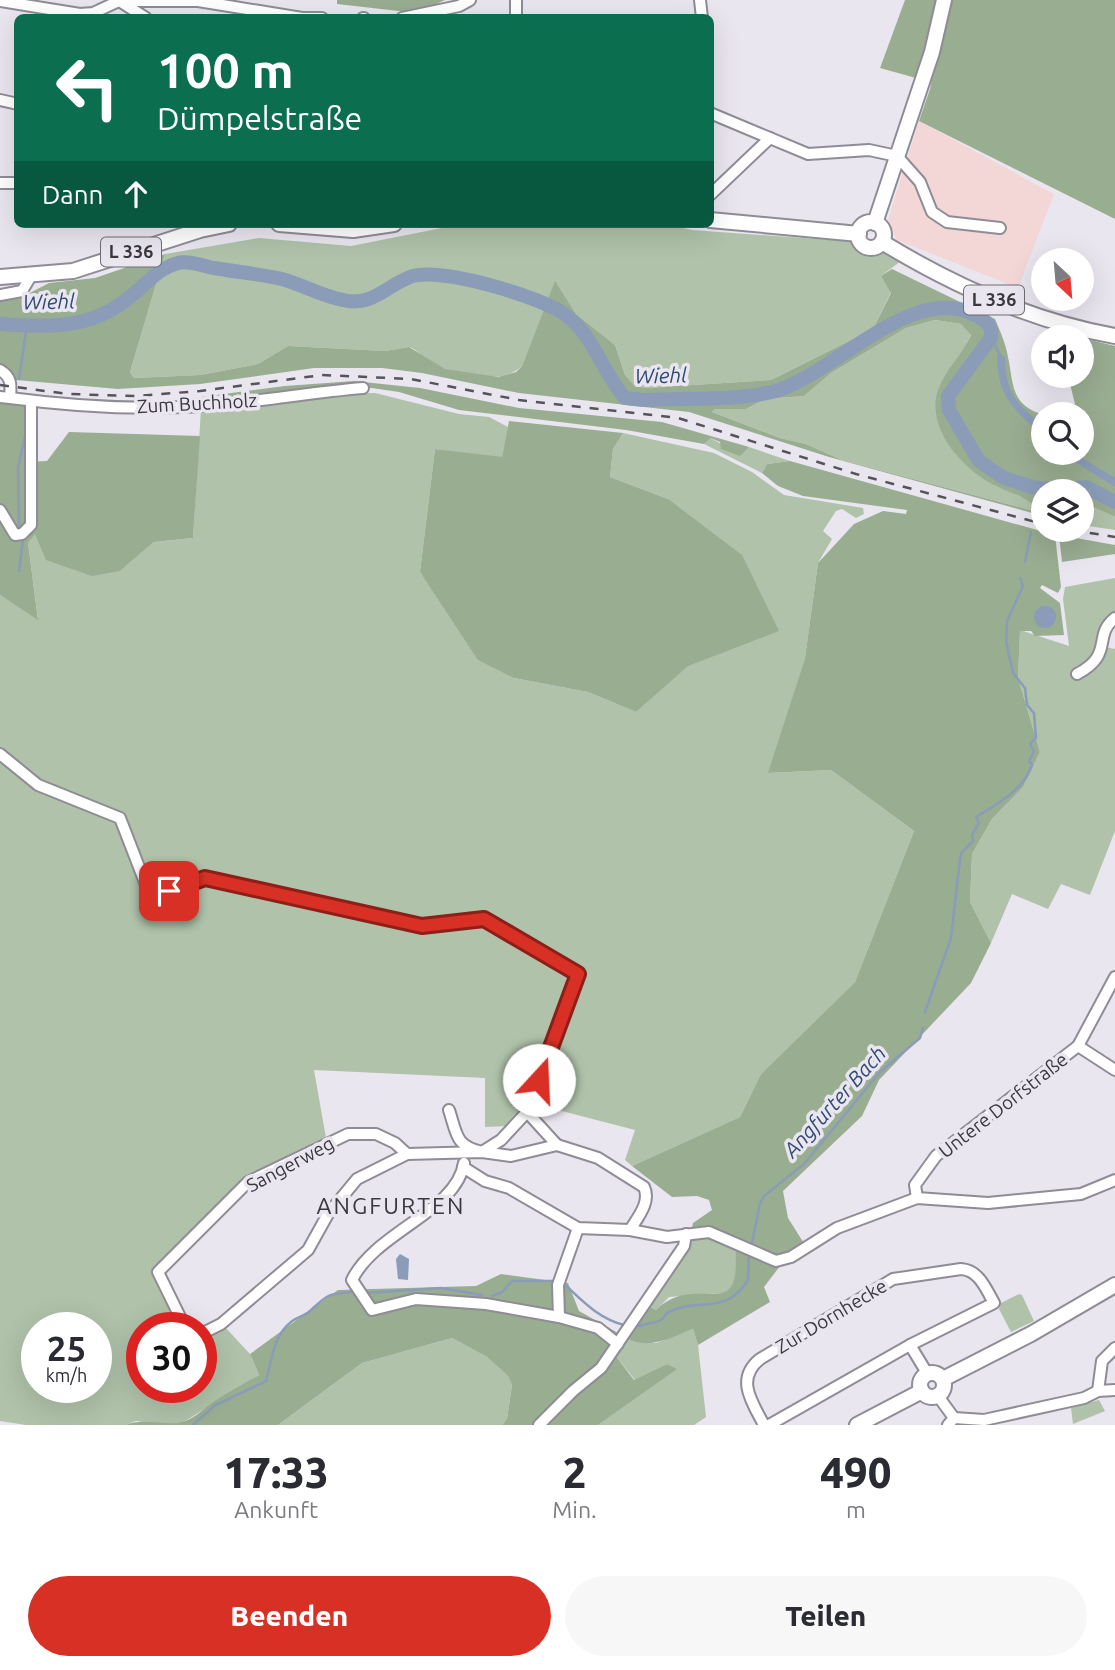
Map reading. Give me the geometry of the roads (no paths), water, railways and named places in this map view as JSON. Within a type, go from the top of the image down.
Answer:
[{"type":"main road","points":[[875,223],[932,52],[944,0]]},
{"type":"main road","points":[[714,220],[859,234]]},
{"type":"main road","points":[[875,223],[883,230],[882,242],[875,247],[867,247],[861,242],[859,234],[865,224],[875,223]]},
{"type":"main road","name":"L 336","points":[[0,277],[31,276],[87,267],[176,237],[213,228]]},
{"type":"main road","name":"L 336","points":[[882,242],[909,259],[1004,305],[1047,321],[1115,336]]},
{"type":"main road","points":[[943,1379],[1031,1334],[1115,1285]]},
{"type":"main road","points":[[927,1373],[938,1373],[943,1379],[945,1387],[938,1396],[929,1397],[922,1391],[920,1381],[927,1373]]},
{"type":"main road","points":[[857,1425],[880,1410],[922,1391]]},
{"type":"street","points":[[0,1],[80,14],[93,13],[118,0],[198,1],[281,14]]},
{"type":"street","points":[[118,0],[140,14]]},
{"type":"street","points":[[421,14],[459,6],[470,0]]},
{"type":"street","points":[[714,115],[808,154],[869,150],[897,156],[920,182],[932,212],[947,222],[1000,228]]},
{"type":"street","points":[[714,191],[770,138]]},
{"type":"street","points":[[0,295],[22,291],[31,276]]},
{"type":"street","points":[[0,370],[11,382],[5,398]]},
{"type":"street","name":"Zum Buchholz","points":[[5,398],[92,407],[173,407],[252,402],[363,388]]},
{"type":"street","points":[[0,510],[15,535],[22,534],[31,525],[31,401]]},
{"type":"street","points":[[1077,674],[1093,665],[1099,657],[1106,627],[1115,618]]},
{"type":"street","points":[[0,754],[38,785],[120,818],[151,898],[205,878],[275,896],[431,926],[484,919],[578,974],[527,1112],[502,1140],[482,1152],[407,1154],[357,1179],[328,1213],[308,1250],[217,1326]]},
{"type":"street","name":"Untere Dorfstraße","points":[[916,1198],[915,1185],[936,1156],[1077,1046],[1115,977]]},
{"type":"street","points":[[1077,1046],[1115,1070]]},
{"type":"street","points":[[449,1110],[458,1138],[465,1147],[511,1156],[557,1145]]},
{"type":"street","points":[[527,1112],[557,1145],[598,1158],[645,1187],[646,1204],[630,1230]]},
{"type":"street","name":"Sangerweg","points":[[178,1312],[158,1272],[248,1182],[348,1134],[376,1134],[395,1143],[407,1154]]},
{"type":"street","points":[[464,1153],[463,1167],[452,1192],[407,1224],[358,1267],[352,1280],[372,1310],[416,1298],[486,1304],[559,1317],[598,1328],[618,1344]]},
{"type":"street","points":[[463,1167],[485,1181],[509,1188],[578,1228],[630,1230],[667,1237],[709,1232],[776,1261],[783,1260],[838,1228],[916,1198],[988,1203],[1081,1194],[1115,1180]]},
{"type":"street","points":[[559,1317],[559,1281],[578,1228]]},
{"type":"street","points":[[539,1425],[601,1368],[684,1246],[686,1234]]},
{"type":"street","name":"Zur Dornhecke","points":[[961,1269],[977,1276],[994,1303],[910,1345],[766,1425],[746,1388],[747,1373],[760,1359],[893,1279],[961,1269]]},
{"type":"street","points":[[910,1345],[927,1373]]},
{"type":"street","points":[[1098,1391],[1102,1361],[1115,1348]]},
{"type":"street","points":[[938,1396],[951,1421],[984,1420],[1084,1398],[1098,1391],[1115,1390]]},
{"type":"water","points":[[1000,354],[1005,357],[1010,389],[1031,414],[1031,424],[1004,393],[997,356]]},
{"type":"water","points":[[1080,465],[1094,465],[1115,478],[1115,487]]},
{"type":"water","points":[[1045,606],[1053,609],[1056,617],[1053,625],[1045,628],[1037,625],[1034,617],[1037,609]]},
{"type":"water","points":[[400,1254],[409,1259],[408,1280],[398,1279],[396,1259]]},
{"type":"waterway","name":"Wiehl","points":[[0,324],[50,326],[97,317],[126,300],[163,269],[182,262],[282,279],[328,296],[353,301],[371,298],[410,277],[442,276],[511,291],[563,313],[582,331],[625,398],[644,400],[724,398],[772,392],[820,369],[899,320],[925,311],[951,308],[975,315],[985,321],[991,330],[991,338],[948,396],[949,410],[979,461],[1004,478],[1032,487],[1059,490],[1086,487],[1115,502]]},
{"type":"waterway","points":[[19,379],[27,325]]},
{"type":"waterway","points":[[991,338],[1001,357]]},
{"type":"waterway","points":[[19,527],[18,468],[26,431]]},
{"type":"waterway","name":"Angfurter Bach","points":[[1025,562],[1031,532]]},
{"type":"waterway","points":[[19,571],[23,539]]},
{"type":"waterway","name":"Angfurter Bach","points":[[925,1012],[951,938],[960,859],[962,852],[973,841],[972,835],[979,823],[976,817],[1016,789],[1032,765],[1029,761],[1034,751],[1030,744],[1036,738],[1034,713],[1027,705],[1025,688],[1013,673],[1006,641],[1007,621],[1023,586],[1020,578]]},
{"type":"waterway","name":"Angfurter Bach","points":[[751,1248],[760,1203],[764,1196],[804,1164],[880,1072],[920,1038],[923,1028]]},
{"type":"waterway","name":"Angfurter Bach","points":[[639,1326],[661,1320],[668,1313],[680,1308],[711,1304],[730,1298],[748,1280],[749,1254]]},
{"type":"waterway","name":"Angfurter Bach","points":[[492,1296],[502,1292],[512,1281],[555,1281]]},
{"type":"waterway","name":"Angfurter Bach","points":[[562,1282],[598,1313],[624,1325]]},
{"type":"waterway","name":"Angfurter Bach","points":[[366,1293],[441,1288],[482,1295]]},
{"type":"waterway","name":"Angfurter Bach","points":[[193,1425],[214,1406],[266,1381],[277,1341],[291,1322],[308,1313],[328,1296],[352,1292]]},
{"type":"railway","points":[[0,385],[68,394],[136,396],[200,391],[322,375],[411,379],[519,400],[678,418],[856,474],[1031,521]]},
{"type":"railway","points":[[1094,534],[1115,537]]},
{"type":"district","name":"ANGFURTEN","points":[[391,1206]]}]
